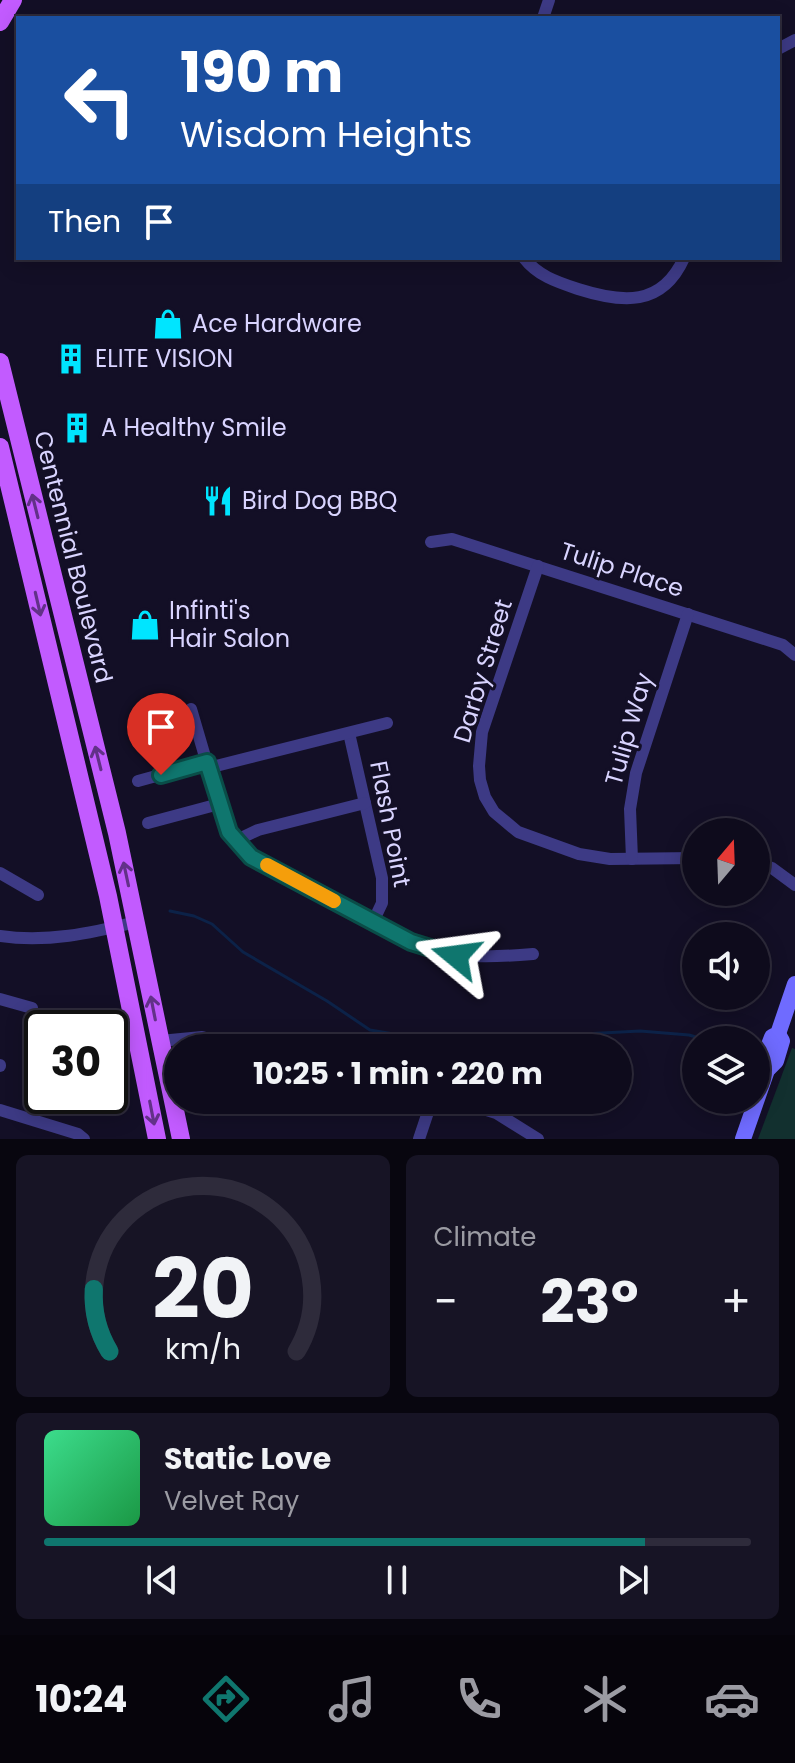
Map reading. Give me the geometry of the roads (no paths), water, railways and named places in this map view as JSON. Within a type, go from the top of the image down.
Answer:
[{"type":"main road","points":[[0,22],[13,0]]},
{"type":"main road","name":"Centennial Boulevard","points":[[0,362],[117,833],[181,1139]]},
{"type":"main road","name":"Centennial Boulevard","points":[[0,447],[108,896],[157,1139]]},
{"type":"street","points":[[526,260],[554,281],[615,300],[650,294],[667,285],[683,260]]},
{"type":"street","name":"Tulip Place","points":[[431,542],[452,539],[783,645],[795,655]]},
{"type":"street","name":"Darby Street","points":[[538,566],[482,732],[479,766],[485,797],[494,812],[518,832],[594,857],[682,858]]},
{"type":"street","name":"Tulip Way","points":[[632,859],[630,809],[636,773],[688,614]]},
{"type":"street","points":[[191,709],[229,832],[251,857],[419,945],[456,956],[533,954]]},
{"type":"street","points":[[138,781],[387,723]]},
{"type":"street","name":"Flash Point","points":[[349,733],[383,893],[373,922]]},
{"type":"street","points":[[235,841],[258,830],[365,803]]},
{"type":"street","points":[[148,823],[219,804]]},
{"type":"street","points":[[770,867],[795,885]]},
{"type":"street","points":[[0,873],[38,895]]},
{"type":"street","points":[[0,936],[46,939],[114,927],[135,918]]},
{"type":"street","points":[[743,1139],[767,1070],[764,1058],[772,1037],[778,1034],[795,984]]},
{"type":"street","points":[[0,999],[32,1008]]},
{"type":"street","points":[[160,1041],[164,1041]]},
{"type":"street","points":[[0,1110],[78,1134],[84,1139]]},
{"type":"street","points":[[419,1139],[427,1114]]},
{"type":"street","points":[[498,1114],[538,1139]]},
{"type":"waterway","points":[[170,911],[212,924],[243,952],[370,1030],[435,1041],[463,1042],[492,1034],[545,1036],[640,1031],[682,1034]]},
{"type":"place","name":"Ace Hardware","points":[[168,324]]},
{"type":"place","name":"ELITE VISION","points":[[71,359]]},
{"type":"place","name":"A Healthy Smile","points":[[77,428]]},
{"type":"place","name":"Bird Dog BBQ","points":[[218,501]]},
{"type":"place","name":"Infinti's Hair Salon","points":[[145,625]]}]
